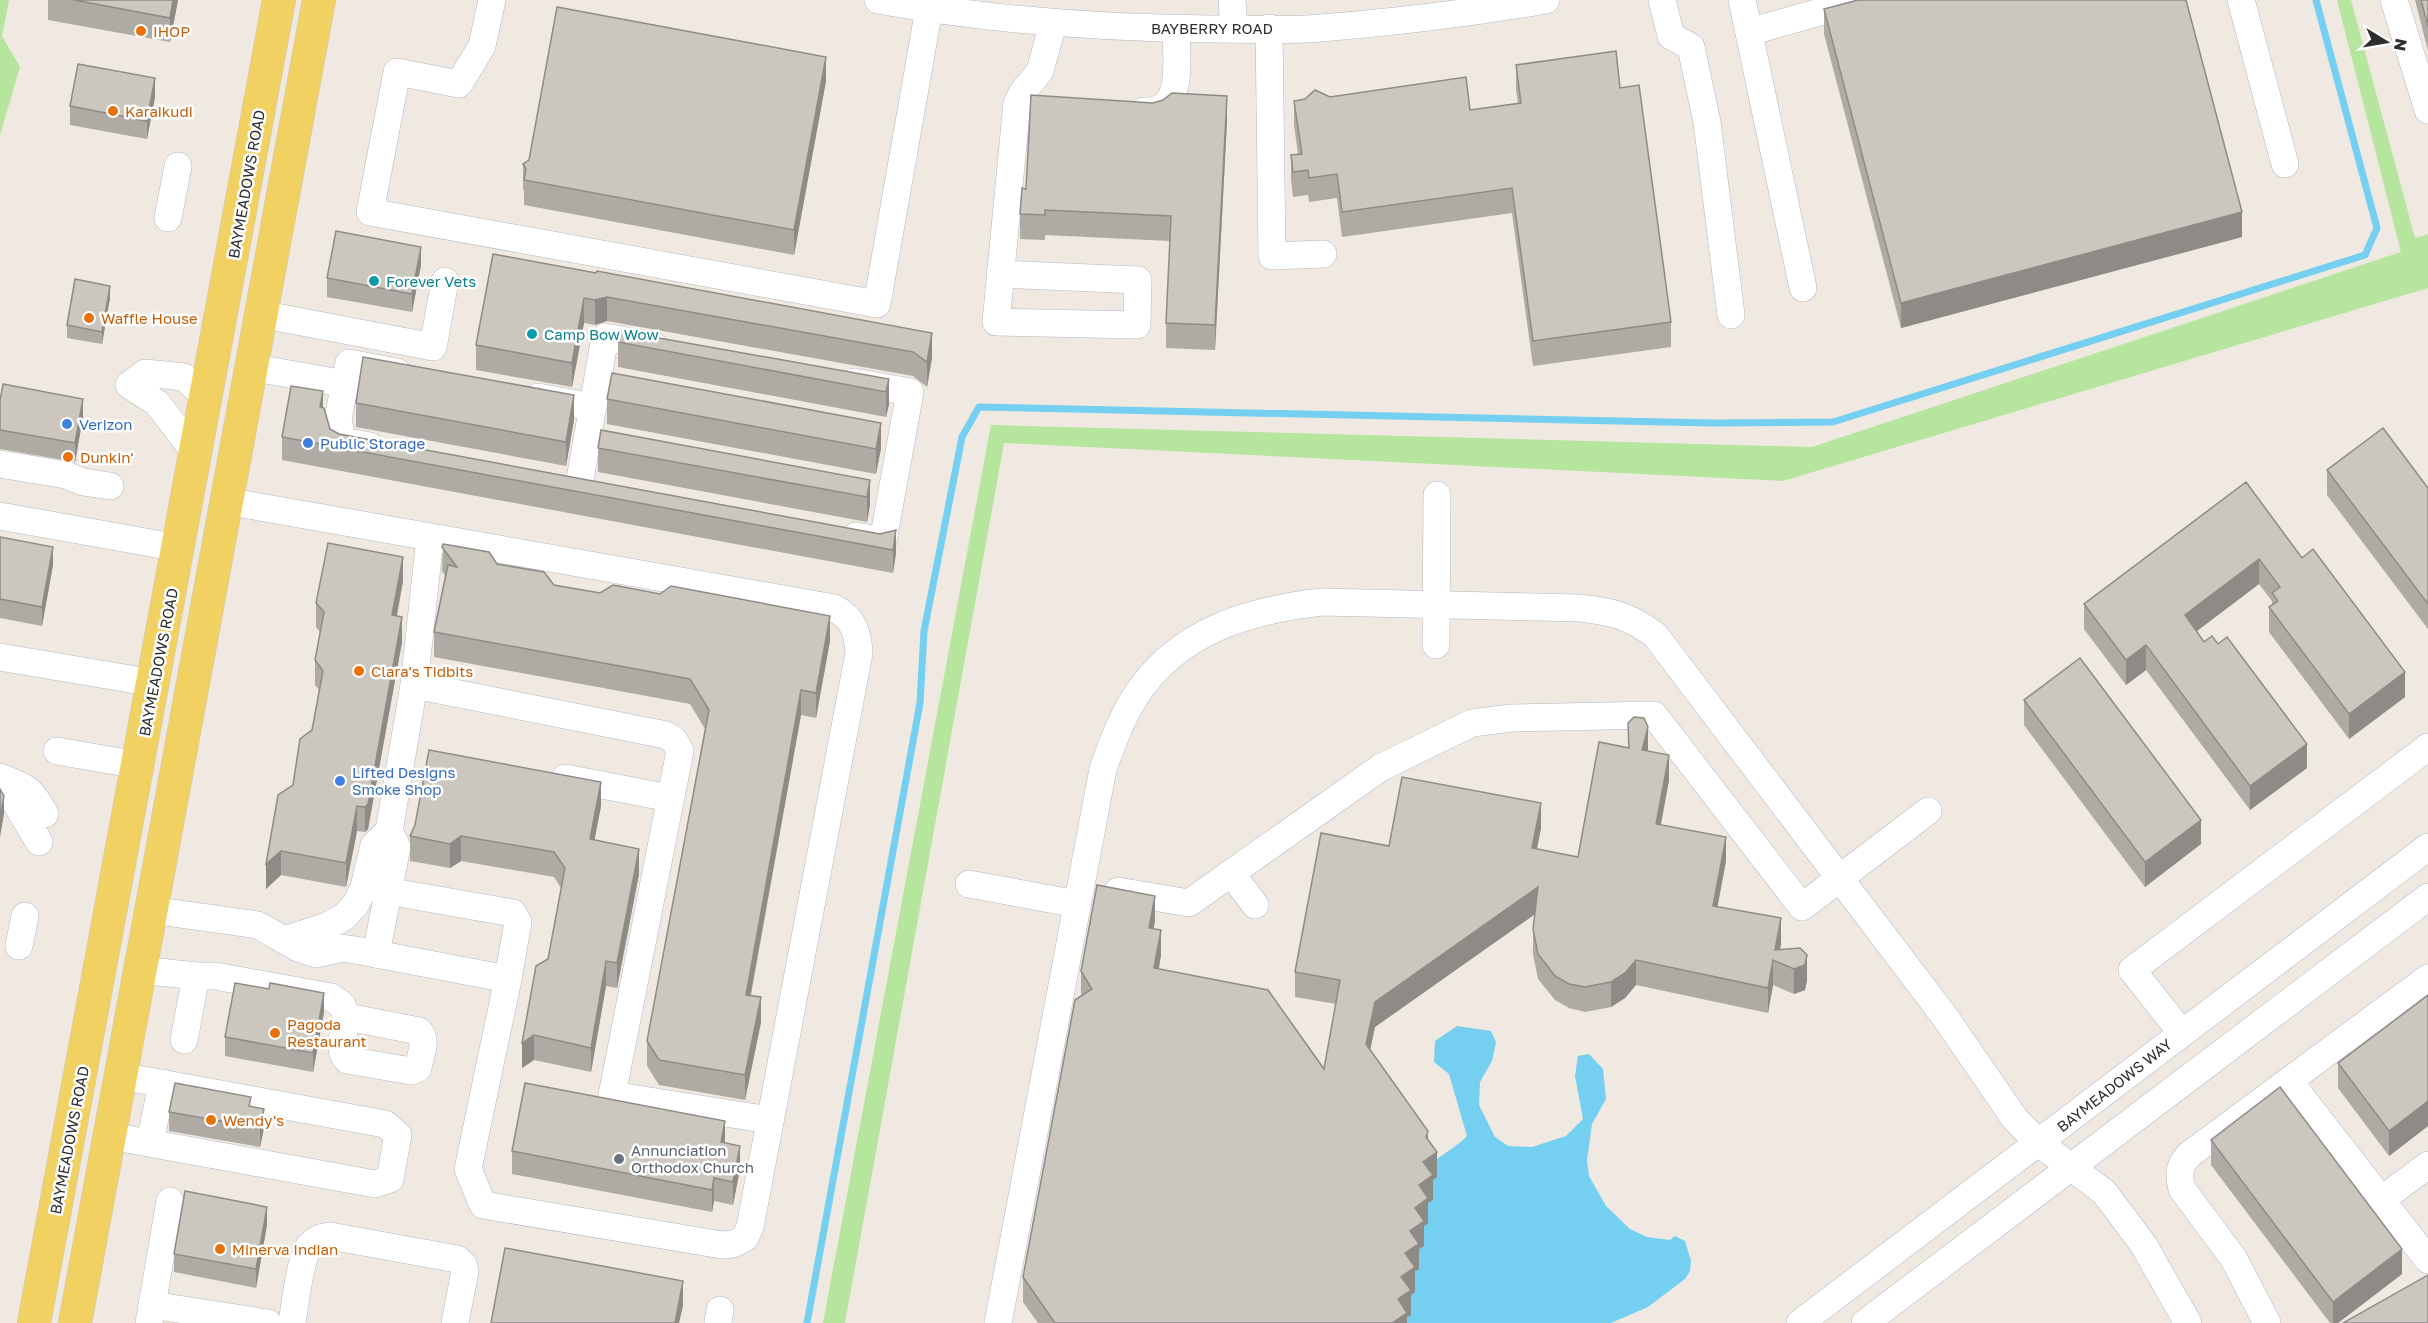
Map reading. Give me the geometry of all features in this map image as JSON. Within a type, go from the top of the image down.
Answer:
[{"type":"main road","name":"BAYMEADOWS ROAD","points":[[34,1323],[106,946],[279,0]]},
{"type":"main road","points":[[75,1323],[319,0]]},
{"type":"main road","points":[[207,399],[225,416],[234,457]]},
{"type":"main road","points":[[124,846],[128,886],[137,902],[151,910]]},
{"type":"main road","points":[[106,946],[118,955],[138,984]]},
{"type":"street","points":[[492,0],[482,46],[459,84],[397,72],[370,212],[877,304],[929,9]]},
{"type":"street","name":"BAYBERRY ROAD","points":[[878,0],[929,9],[1053,23],[1234,29],[1319,28],[1475,12],[1546,0]]},
{"type":"street","points":[[1232,0],[1234,29]]},
{"type":"street","points":[[1662,0],[1671,36],[1691,46],[1707,122],[1731,315]]},
{"type":"street","points":[[1742,0],[1803,288]]},
{"type":"street","points":[[1749,32],[1862,0]]},
{"type":"street","points":[[2241,0],[2285,164]]},
{"type":"street","points":[[2394,0],[2428,110]]},
{"type":"street","points":[[1000,274],[1138,279],[1137,325],[996,322],[1000,274],[1029,104],[1023,92],[1040,72],[1053,23]]},
{"type":"street","points":[[1120,110],[1154,112],[1165,106],[1172,97],[1176,86],[1176,28]]},
{"type":"street","points":[[1269,28],[1272,256],[1323,254]]},
{"type":"street","points":[[168,218],[178,166]]},
{"type":"street","points":[[260,314],[433,347],[445,281]]},
{"type":"street","points":[[580,485],[600,439],[593,407],[610,381],[605,337],[676,350]]},
{"type":"street","points":[[399,452],[342,441],[338,419],[348,363],[418,376]]},
{"type":"street","points":[[250,367],[345,384]]},
{"type":"street","points":[[196,455],[157,403],[129,385],[145,373],[184,377],[207,399]]},
{"type":"street","points":[[828,378],[910,393],[890,433],[880,491],[883,541],[836,532]]},
{"type":"street","points":[[512,392],[593,407]]},
{"type":"street","points":[[0,464],[66,475],[83,482],[110,486]]},
{"type":"street","points":[[1436,645],[1437,495]]},
{"type":"street","points":[[226,501],[834,608],[846,615],[855,627],[859,639],[859,653],[750,1227],[745,1238],[733,1244],[722,1245],[483,1205],[468,1169],[519,922],[513,913],[376,889]]},
{"type":"street","points":[[0,516],[179,548]]},
{"type":"street","points":[[284,940],[327,926],[344,917],[356,904],[376,889],[397,847],[389,831],[415,748],[414,685],[430,538]]},
{"type":"street","points":[[998,1323],[1103,769],[1118,729],[1136,696],[1159,668],[1185,645],[1215,628],[1249,614],[1285,606],[1322,602],[1580,608],[1610,612],[1636,621],[1655,635],[1953,1027],[2015,1119],[2039,1143],[2104,1191],[2143,1244],[2188,1323]]},
{"type":"street","points":[[0,657],[154,683]]},
{"type":"street","points":[[414,685],[666,735],[674,740],[680,751],[612,1095],[770,1120]]},
{"type":"street","points":[[969,884],[1189,903],[1380,768],[1472,723],[1511,718],[1654,715],[1802,907],[1928,811]]},
{"type":"street","points":[[2181,1032],[2132,970],[2428,747]]},
{"type":"street","points":[[57,751],[138,765]]},
{"type":"street","points":[[543,773],[670,798]]},
{"type":"street","points":[[0,777],[26,787],[45,814]]},
{"type":"street","points":[[0,777],[39,842]]},
{"type":"street","name":"BAYMEADOWS WAY","points":[[1800,1323],[2428,847]]},
{"type":"street","points":[[1231,873],[1255,905]]},
{"type":"street","points":[[376,889],[376,954]]},
{"type":"street","points":[[1865,1323],[2428,897]]},
{"type":"street","points":[[151,910],[258,925],[298,948],[316,954],[342,948],[508,979]]},
{"type":"street","points":[[19,946],[25,916]]},
{"type":"street","points":[[138,984],[196,976],[215,976],[331,997],[342,1005],[346,1017]]},
{"type":"street","points":[[184,1040],[196,976]]},
{"type":"street","points":[[2267,1323],[2234,1259],[2182,1189],[2179,1176],[2184,1160],[2428,978]]},
{"type":"street","points":[[110,1136],[375,1184],[390,1179],[398,1135],[385,1124],[121,1076]]},
{"type":"street","points":[[2289,1081],[2428,1260]]},
{"type":"street","points":[[150,1143],[162,1083]]},
{"type":"street","points":[[2381,1200],[2428,1165]]},
{"type":"street","points":[[170,1201],[150,1314],[267,1323]]},
{"type":"street","points":[[292,1323],[304,1256],[310,1244],[320,1237],[330,1236],[457,1259],[463,1263],[465,1271],[455,1323]]},
{"type":"green space","points":[[0,0],[9,0],[2,36],[20,67],[0,135]]},
{"type":"green space","points":[[2337,0],[2351,0],[2415,238],[2428,234],[2428,288],[1783,481],[1004,443],[845,1323],[823,1323],[991,425],[1812,447],[2401,252]]},
{"type":"water","points":[[1457,1026],[1491,1031],[1496,1042],[1492,1061],[1480,1082],[1479,1105],[1495,1137],[1508,1146],[1532,1147],[1566,1136],[1583,1119],[1575,1076],[1578,1056],[1589,1054],[1603,1069],[1606,1099],[1592,1124],[1587,1160],[1589,1176],[1606,1206],[1630,1229],[1647,1237],[1670,1240],[1675,1236],[1685,1241],[1691,1261],[1690,1271],[1685,1279],[1648,1307],[1611,1323],[1399,1323],[1405,1278],[1429,1166],[1467,1136],[1449,1074],[1434,1062],[1435,1041]]},
{"type":"building","points":[[74,0],[173,0],[170,18]]},
{"type":"building","points":[[1858,0],[2186,0],[2242,212],[1901,303],[1824,9]]},
{"type":"building","points":[[2421,0],[2428,0],[2428,26]]},
{"type":"building","points":[[557,7],[826,57],[794,230],[524,180],[526,169],[523,164],[529,160]]},
{"type":"building","points":[[1616,51],[1620,88],[1639,85],[1671,322],[1533,341],[1512,188],[1342,212],[1337,174],[1309,178],[1308,170],[1293,172],[1291,155],[1302,154],[1294,101],[1305,99],[1315,90],[1330,97],[1466,77],[1470,110],[1521,103],[1516,65]]},
{"type":"building","points":[[78,64],[155,78],[147,121],[70,106]]},
{"type":"building","points":[[1172,93],[1227,96],[1215,325],[1166,323],[1171,216],[1045,210],[1045,215],[1020,214],[1022,188],[1026,189],[1031,95],[1153,103],[1163,100]]},
{"type":"building","points":[[336,231],[421,247],[412,294],[327,278]]},
{"type":"building","points":[[493,254],[932,333],[927,362],[913,352],[607,297],[595,300],[584,298],[572,363],[476,345]]},
{"type":"building","name":"Waffle House","points":[[75,279],[110,286],[102,332],[67,325]]},
{"type":"building","points":[[620,331],[889,379],[886,392],[618,342]]},
{"type":"building","points":[[363,357],[574,395],[566,442],[356,403]]},
{"type":"building","points":[[612,373],[881,423],[876,449],[607,399]]},
{"type":"building","points":[[3,384],[83,399],[75,443],[0,430],[0,401]]},
{"type":"building","points":[[291,386],[323,391],[320,407],[324,408],[330,429],[339,434],[880,534],[896,530],[893,550],[282,437]]},
{"type":"building","points":[[2383,428],[2428,488],[2428,604],[2327,470]]},
{"type":"building","points":[[601,430],[870,480],[867,497],[598,448]]},
{"type":"building","points":[[2246,482],[2302,558],[2313,549],[2405,672],[2349,714],[2269,607],[2278,601],[2272,593],[2280,587],[2259,559],[2185,615],[2204,642],[2212,636],[2218,644],[2227,637],[2307,744],[2250,786],[2146,645],[2126,660],[2084,604]]},
{"type":"building","points":[[0,537],[53,547],[42,607],[0,599]]},
{"type":"building","points":[[328,543],[403,557],[392,615],[402,617],[368,804],[365,807],[357,806],[346,863],[281,851],[266,864],[278,795],[293,785],[300,739],[312,730],[323,671],[315,660],[324,612],[316,603]]},
{"type":"building","points":[[443,544],[489,552],[497,564],[544,572],[554,585],[600,593],[613,585],[660,594],[671,586],[830,616],[816,693],[801,690],[746,995],[761,997],[745,1075],[659,1060],[647,1041],[709,710],[690,679],[434,632],[448,565],[457,567],[442,547]]},
{"type":"building","points":[[2080,658],[2201,820],[2145,862],[2024,700]]},
{"type":"building","points":[[1634,717],[1644,718],[1648,727],[1642,750],[1669,755],[1656,824],[1726,837],[1713,906],[1781,918],[1775,950],[1800,948],[1807,955],[1805,965],[1794,969],[1773,960],[1768,988],[1636,960],[1625,973],[1611,982],[1585,987],[1569,984],[1555,976],[1538,954],[1533,929],[1538,887],[1375,1002],[1366,1044],[1428,1131],[1426,1137],[1437,1152],[1423,1162],[1433,1175],[1419,1185],[1428,1198],[1415,1208],[1424,1221],[1410,1231],[1419,1244],[1405,1253],[1415,1267],[1401,1277],[1411,1290],[1398,1299],[1407,1313],[1392,1323],[1055,1323],[1023,1277],[1075,1000],[1092,989],[1081,971],[1097,885],[1155,896],[1149,928],[1161,930],[1154,968],[1268,990],[1324,1069],[1340,980],[1295,972],[1321,833],[1389,846],[1402,777],[1541,803],[1532,848],[1578,857],[1599,742],[1629,748],[1628,723]]},
{"type":"building","points":[[429,750],[601,782],[590,839],[639,849],[617,963],[606,961],[591,1048],[534,1035],[522,1043],[536,966],[548,959],[565,868],[554,852],[461,836],[450,844],[410,836],[415,825]]},
{"type":"building","points":[[0,789],[4,796],[0,818]]},
{"type":"building","name":"Pagoda Restaurant","points":[[235,983],[269,989],[270,983],[324,993],[313,1053],[225,1037]]},
{"type":"building","points":[[2428,995],[2428,1101],[2389,1131],[2338,1063]]},
{"type":"building","points":[[175,1083],[251,1097],[249,1106],[264,1109],[260,1128],[169,1112]]},
{"type":"building","points":[[525,1083],[725,1121],[721,1142],[740,1146],[733,1182],[714,1178],[712,1190],[512,1151]]},
{"type":"building","points":[[2280,1087],[2402,1249],[2333,1302],[2211,1140]]},
{"type":"building","name":"Minerva Indian","points":[[185,1191],[267,1207],[256,1269],[174,1254]]},
{"type":"building","points":[[505,1248],[683,1281],[675,1323],[491,1323]]},
{"type":"building","points":[[2428,1275],[2428,1323],[2343,1323]]},
{"type":"waterway","points":[[807,1323],[920,703],[924,631],[962,437],[979,407],[1713,423],[1833,422],[2365,255],[2377,228],[2316,0]]},
{"type":"place","name":"IHOP","points":[[141,31]]},
{"type":"place","name":"Karaikudi","points":[[113,111]]},
{"type":"place","name":"Forever Vets","points":[[374,281]]},
{"type":"place","name":"Waffle House","points":[[89,318]]},
{"type":"place","name":"Camp Bow Wow","points":[[532,334]]},
{"type":"place","name":"Verizon","points":[[67,424]]},
{"type":"place","name":"Public Storage","points":[[308,443]]},
{"type":"place","name":"Dunkin'","points":[[68,457]]},
{"type":"place","name":"Clara's Tidbits","points":[[359,671]]},
{"type":"place","name":"Lifted Designs Smoke Shop","points":[[340,781]]},
{"type":"place","name":"Pagoda Restaurant","points":[[275,1033]]},
{"type":"place","name":"Wendy's","points":[[211,1120]]},
{"type":"place","name":"Annunciation Orthodox Church","points":[[619,1159]]},
{"type":"place","name":"Minerva Indian","points":[[220,1249]]}]
